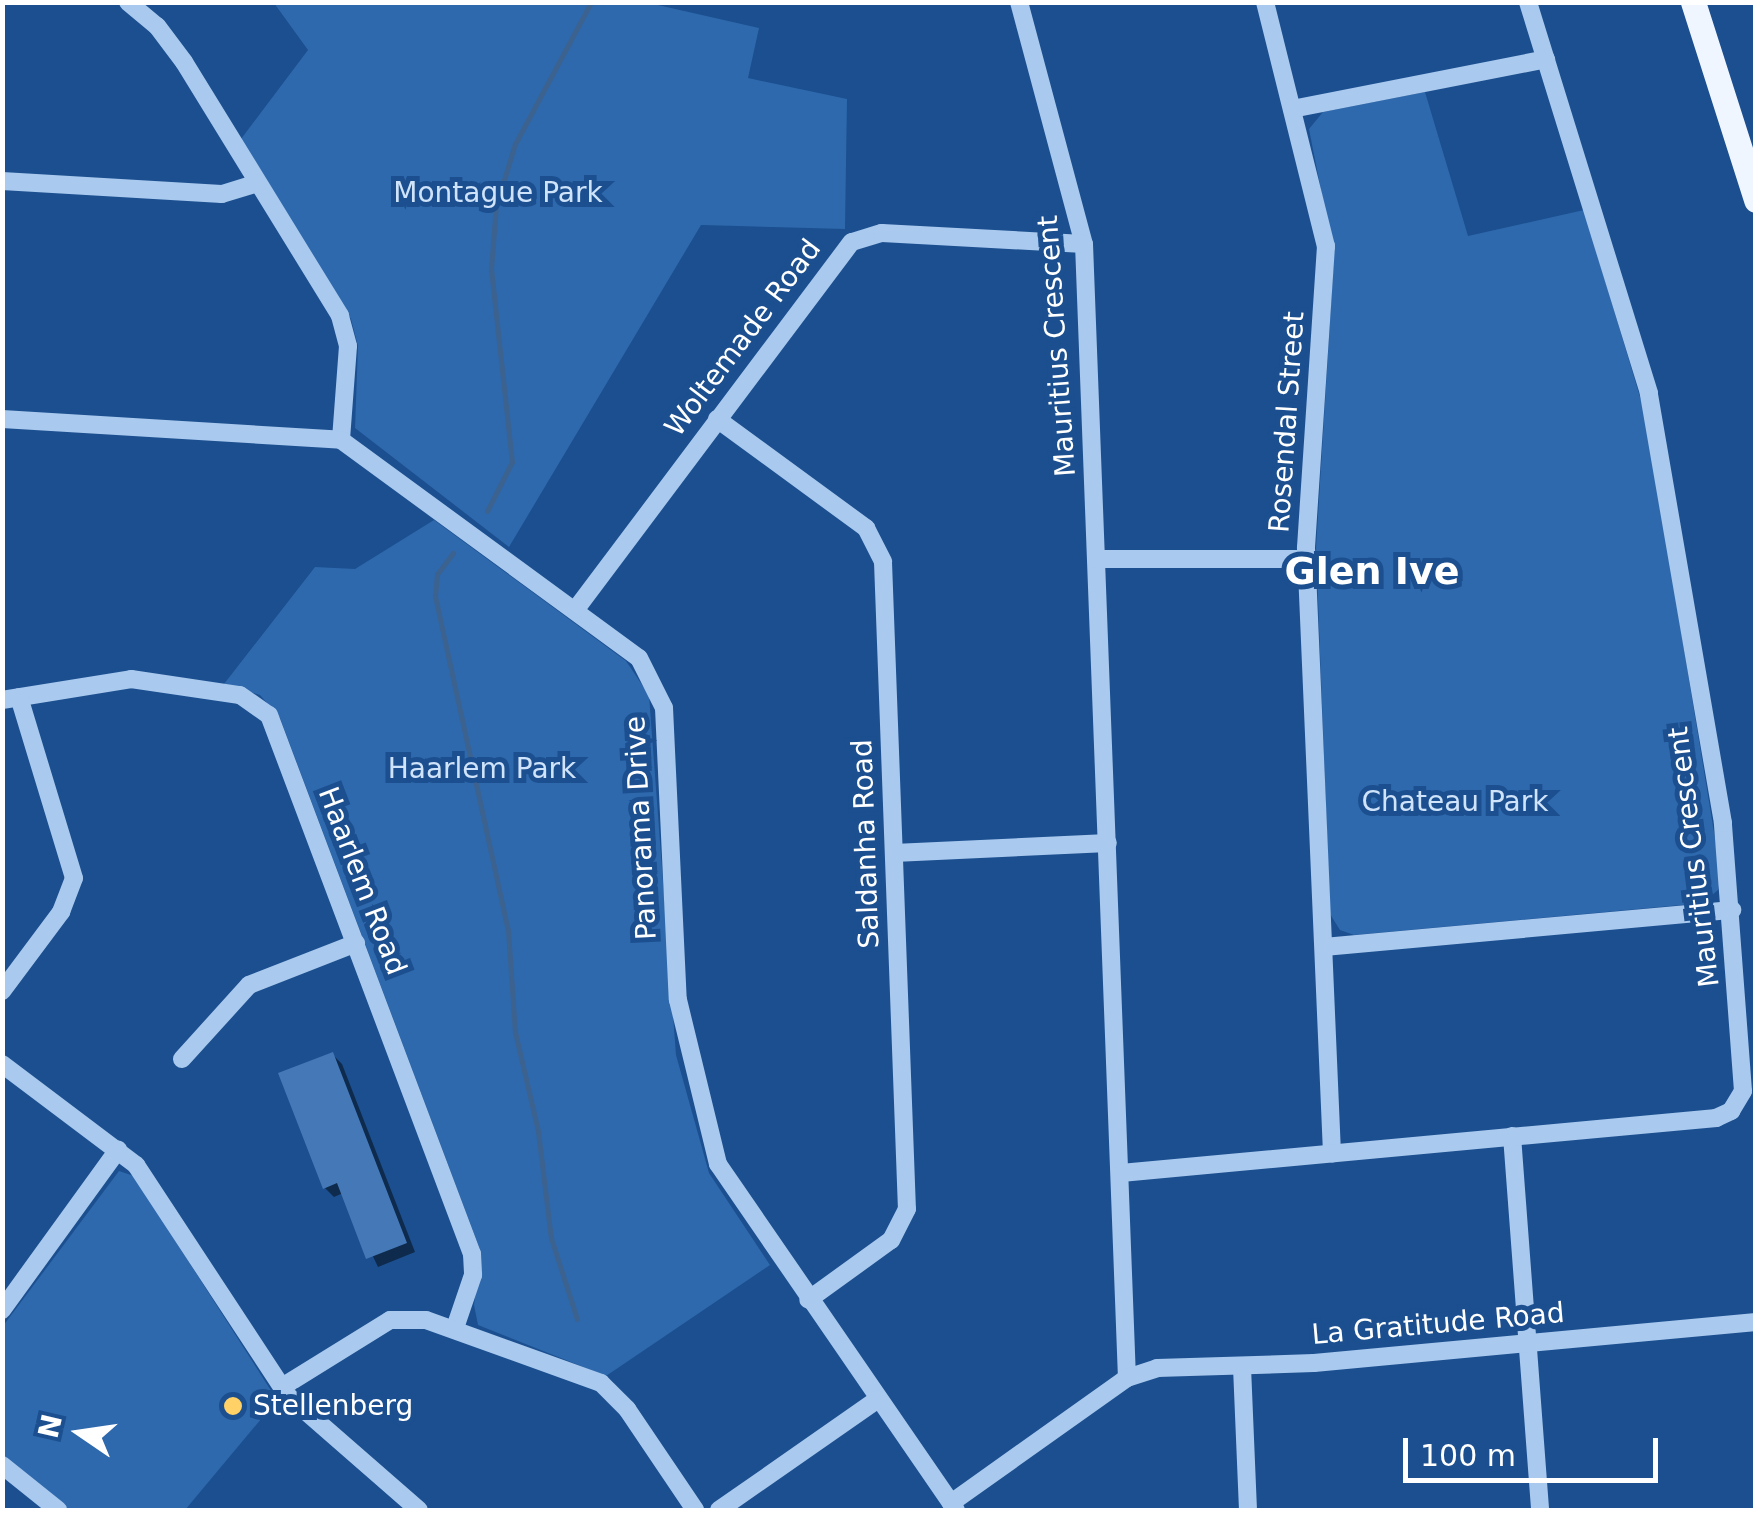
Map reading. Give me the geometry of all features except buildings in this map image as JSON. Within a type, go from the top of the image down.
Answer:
[{"type":"main road","points":[[1694,2],[1756,200]]},
{"type":"street","points":[[2,418],[341,440],[344,324],[168,38],[128,2]]},
{"type":"street","name":"Mauritius Crescent","points":[[1019,2],[1084,244],[1127,1378]]},
{"type":"street","name":"Rosendal Street","points":[[1265,2],[1326,246],[1307,560],[1332,1153]]},
{"type":"street","name":"Mauritius Crescent","points":[[1121,1173],[1716,1118],[1731,1111],[1744,1084],[1732,910],[1649,393],[1528,2]]},
{"type":"street","points":[[1292,109],[1546,58]]},
{"type":"street","points":[[2,181],[222,194],[257,183]]},
{"type":"street","name":"Woltemade Road","points":[[576,609],[840,253],[859,238],[1084,244]]},
{"type":"street","name":"Saldanha Road","points":[[717,419],[866,528],[878,544],[894,853],[906,1216],[892,1240],[808,1300]]},
{"type":"street","name":"Panorama Drive","points":[[341,440],[639,658],[662,697],[678,1000],[688,1054],[722,1174],[954,1507]]},
{"type":"street","points":[[1097,559],[1307,560]]},
{"type":"street","name":"Haarlem Road","points":[[11,699],[131,679],[256,702],[273,723],[472,1254],[472,1275],[455,1328]]},
{"type":"street","points":[[2,992],[62,912],[74,878],[11,699]]},
{"type":"street","points":[[894,853],[1108,843]]},
{"type":"street","points":[[1324,948],[1732,910]]},
{"type":"street","points":[[182,1059],[249,985],[356,943]]},
{"type":"street","points":[[2,1064],[136,1165],[282,1386],[309,1418],[419,1510]]},
{"type":"street","points":[[1512,1136],[1540,1510]]},
{"type":"street","points":[[2,1310],[118,1150]]},
{"type":"street","points":[[282,1386],[390,1320],[418,1318],[455,1328],[601,1383],[627,1409],[695,1510]]},
{"type":"street","name":"La Gratitude Road","points":[[1127,1378],[1157,1368],[1242,1366],[1756,1322]]},
{"type":"street","points":[[1242,1366],[1248,1510]]},
{"type":"street","points":[[954,1507],[1127,1378]]},
{"type":"street","points":[[719,1510],[878,1398]]},
{"type":"street","points":[[2,1465],[58,1510]]},
{"type":"green space","name":"Montague Park","points":[[274,3],[649,3],[759,28],[748,78],[847,99],[845,229],[701,225],[509,547],[355,428],[358,346],[351,319],[241,139],[308,50]]},
{"type":"green space","name":"Chateau Park","points":[[1425,92],[1468,236],[1584,210],[1646,417],[1721,875],[1718,890],[1703,903],[1354,935],[1340,930],[1330,914],[1316,548],[1334,256],[1309,129],[1323,112]]},
{"type":"green space","name":"Haarlem Park","points":[[434,520],[626,661],[649,695],[676,1055],[709,1173],[770,1265],[606,1376],[478,1325],[474,1305],[481,1252],[280,718],[260,695],[224,684],[315,567],[355,569]]},
{"type":"green space","points":[[119,1171],[134,1176],[277,1400],[185,1510],[67,1510],[3,1457],[3,1326]]},
{"type":"waterway","points":[[487,511],[512,462],[491,269],[496,206],[515,144],[591,2]]},
{"type":"waterway","points":[[453,553],[437,574],[435,596],[508,930],[515,1032],[538,1131],[551,1238],[577,1319]]},
{"type":"place","name":"Stellenberg","points":[[233,1406]]},
{"type":"district","name":"Glen Ive","points":[[1372,572]]}]
